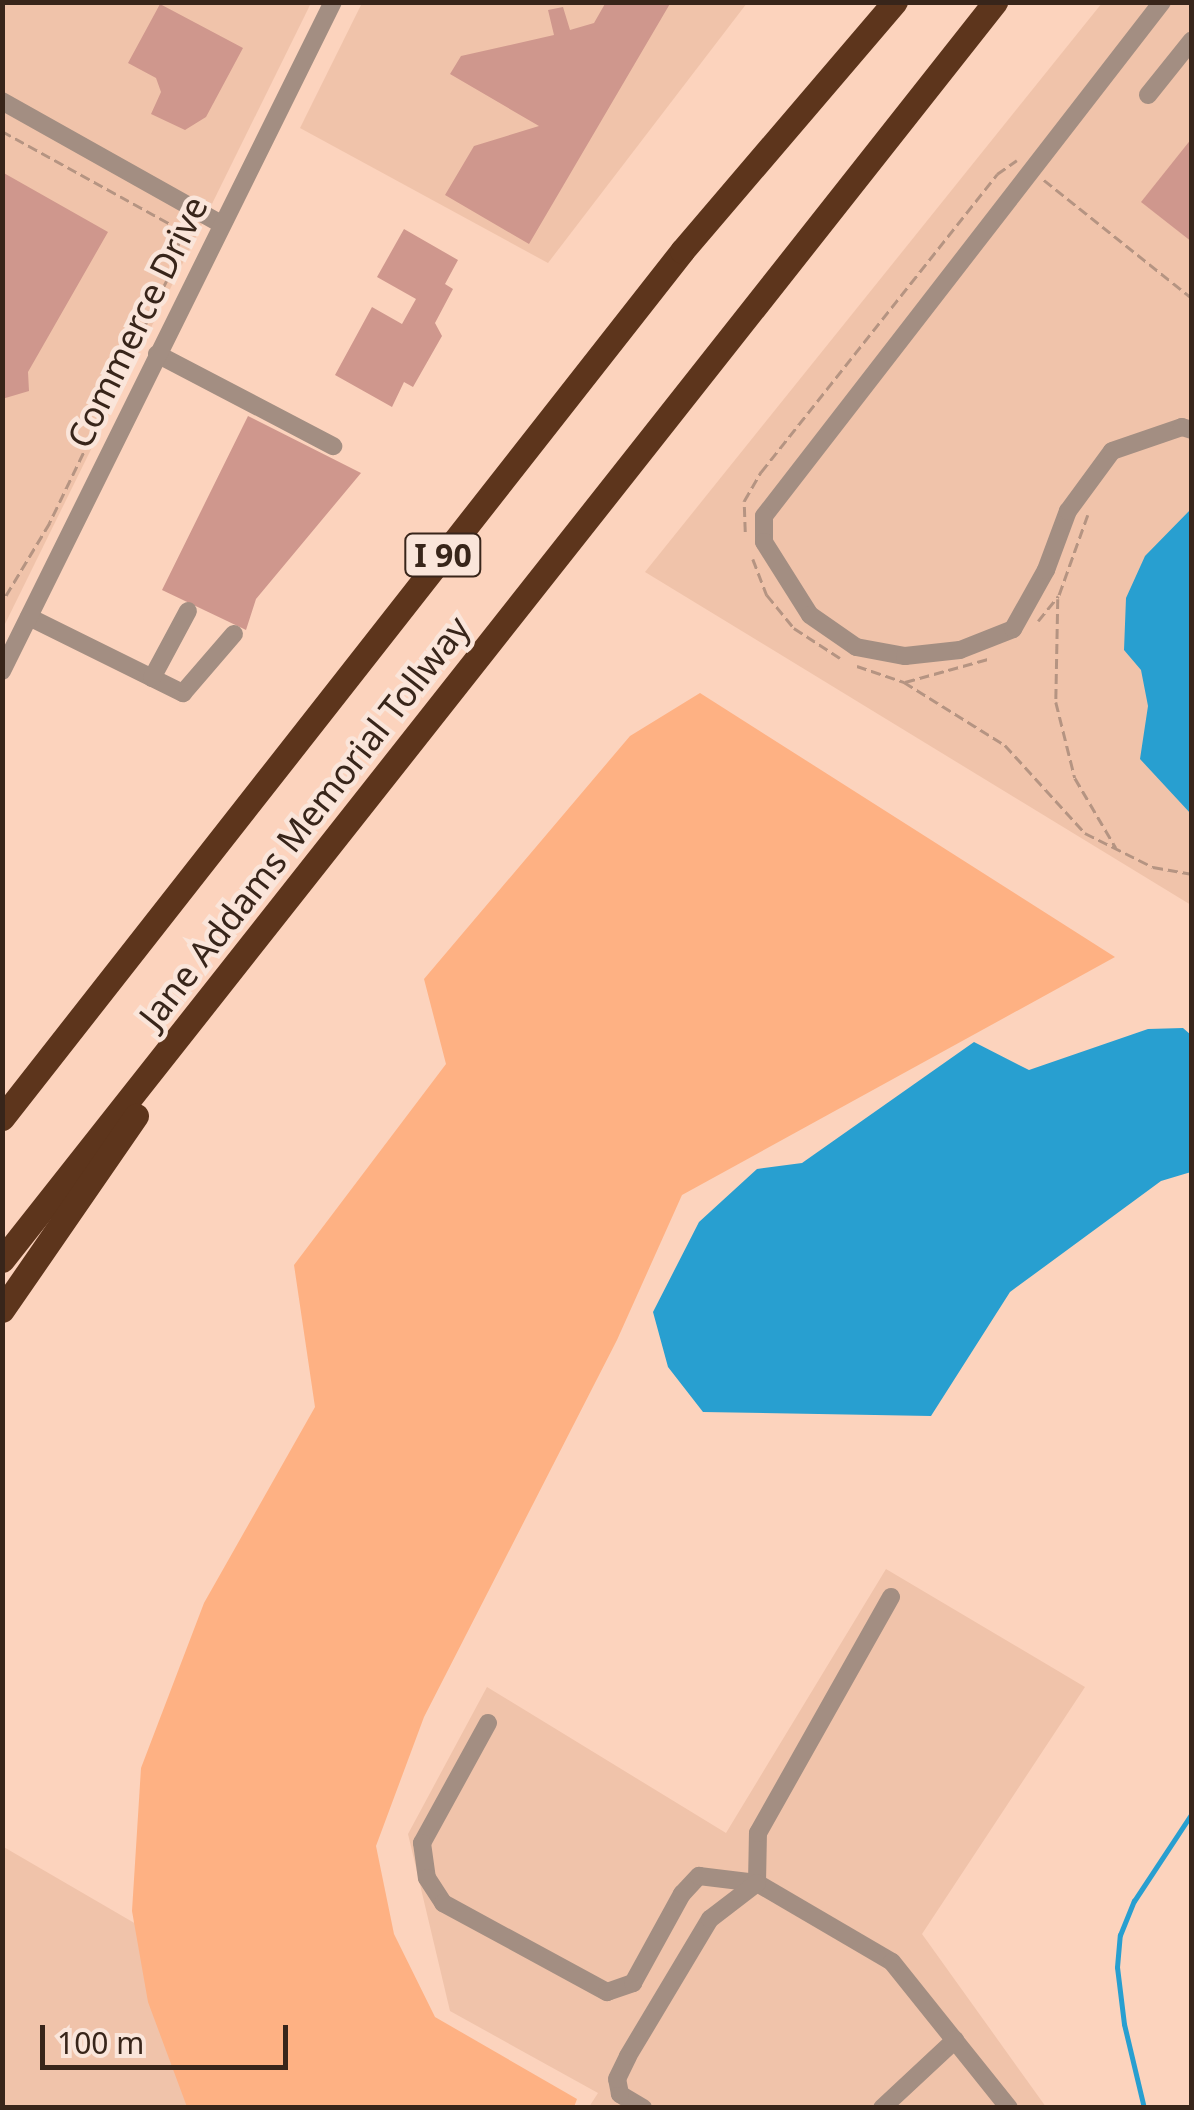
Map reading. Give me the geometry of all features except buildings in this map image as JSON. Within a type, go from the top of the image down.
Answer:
[{"type":"highway","name":"Jane Addams Memorial Tollway","points":[[2,1118],[682,251],[896,2]]},
{"type":"highway","name":"Jane Addams Memorial Tollway","points":[[2,1260],[995,2]]},
{"type":"highway","points":[[2,1310],[258,937]]},
{"type":"street","name":"Commerce Drive","points":[[2,671],[333,2]]},
{"type":"street","points":[[1162,2],[764,516],[764,542],[810,615],[856,647],[905,656],[960,650],[1013,629],[1046,570],[1068,510],[1112,451],[1188,423]]},
{"type":"street","points":[[1148,95],[1192,40]]},
{"type":"street","points":[[2,102],[221,224]]},
{"type":"street","points":[[157,354],[333,446]]},
{"type":"street","points":[[152,678],[188,611]]},
{"type":"street","points":[[29,618],[183,693],[234,634]]},
{"type":"street","points":[[757,1883],[758,1833],[891,1597]]},
{"type":"street","points":[[488,1723],[422,1843],[427,1878],[443,1903],[606,1992],[633,1983],[682,1894],[700,1876],[757,1883],[892,1962],[1009,2108]]},
{"type":"street","points":[[644,2108],[620,2094],[617,2078],[628,2056],[710,1919],[757,1883]]},
{"type":"street","points":[[882,2108],[956,2040]]},
{"type":"path","points":[[2,131],[174,226],[180,238],[175,264],[50,523],[2,603]]},
{"type":"path","points":[[1192,298],[1016,160],[997,174],[761,472],[744,501],[744,526],[766,595],[817,648],[904,682],[968,719],[1005,746],[1085,832],[1153,867],[1192,874]]},
{"type":"path","points":[[1094,506],[1058,600],[1056,702],[1075,778],[1117,849]]},
{"type":"shaded area","points":[[3,3],[311,3],[3,628]]},
{"type":"shaded area","points":[[362,3],[747,3],[548,263],[300,128]]},
{"type":"shaded area","points":[[1102,3],[1191,3],[1191,905],[645,572]]},
{"type":"shaded area","points":[[700,693],[1115,957],[682,1195],[617,1340],[424,1717],[376,1846],[394,1934],[435,2017],[577,2099],[574,2107],[187,2107],[148,2002],[132,1911],[141,1768],[204,1603],[315,1407],[294,1265],[446,1064],[424,979],[630,736]]},
{"type":"shaded area","points":[[886,1569],[1085,1687],[922,1934],[1046,2107],[589,2107],[598,2093],[450,2011],[408,1834],[487,1687],[726,1833]]},
{"type":"shaded area","points":[[2,1846],[382,2067],[459,2107],[3,2107]]},
{"type":"water","points":[[1191,509],[1191,814],[1140,759],[1148,706],[1141,670],[1124,650],[1126,598],[1145,556]]},
{"type":"water","points":[[1183,1028],[1191,1035],[1191,1172],[1161,1181],[1010,1292],[931,1416],[703,1412],[668,1367],[653,1312],[699,1222],[757,1169],[802,1163],[974,1042],[1029,1070],[1148,1029]]},
{"type":"waterway","points":[[1144,2108],[1124,2024],[1117,1967],[1120,1935],[1134,1901],[1192,1813]]}]
